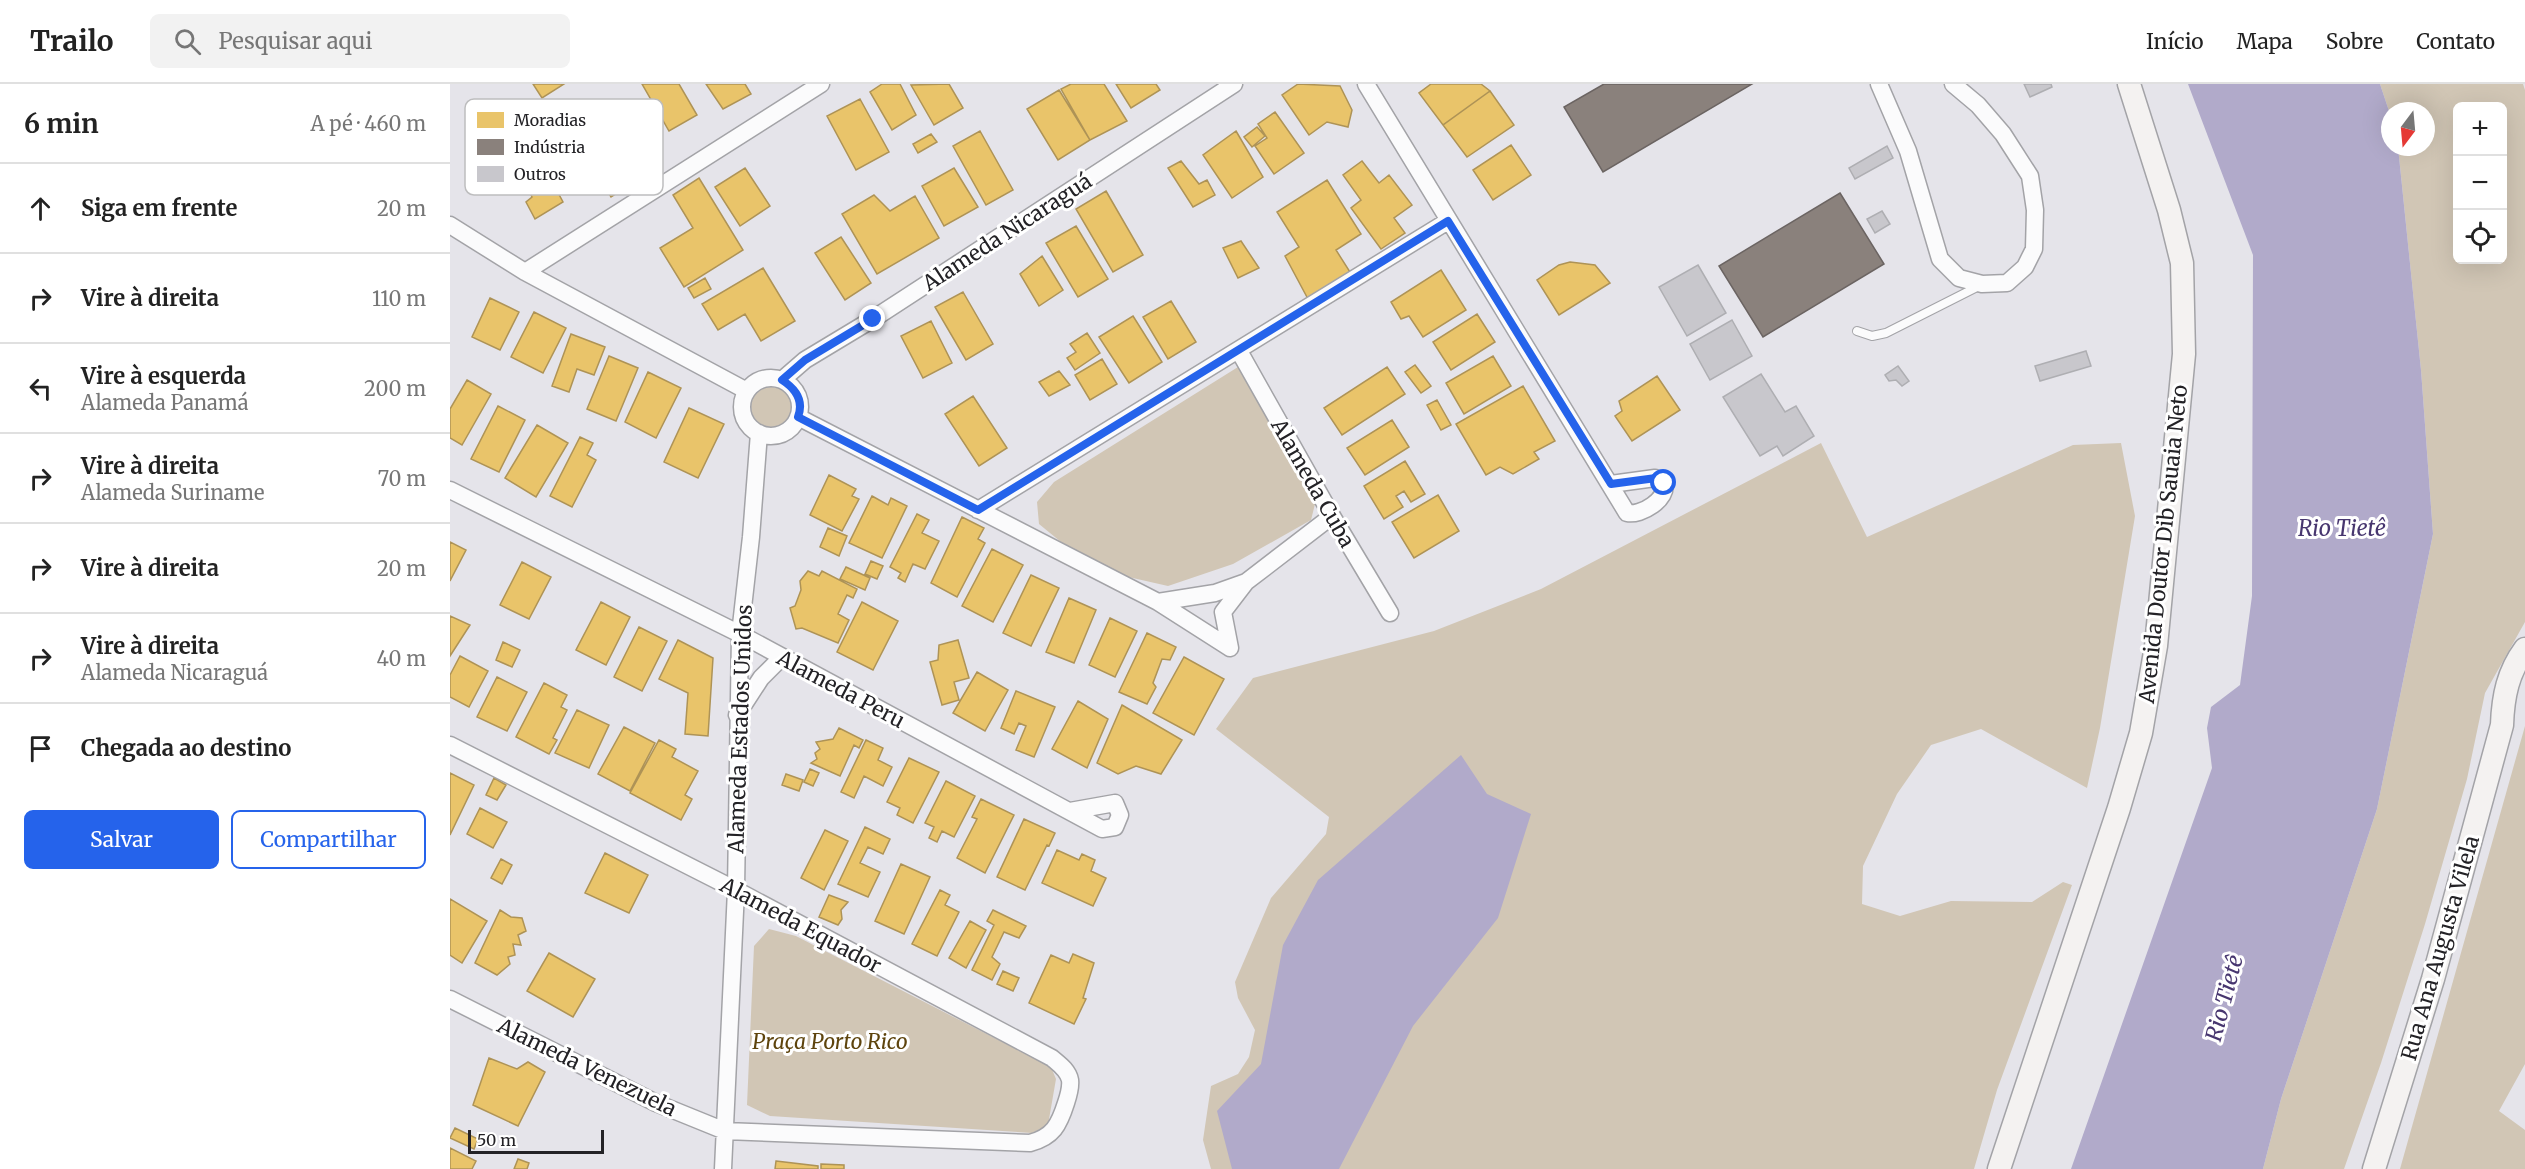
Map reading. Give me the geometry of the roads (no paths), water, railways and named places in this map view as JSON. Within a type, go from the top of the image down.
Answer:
[{"type":"main road","name":"Avenida Doutor Dib Sauaia Neto","points":[[1999,1169],[2119,808],[2141,733],[2156,646],[2184,354],[2182,263],[2169,210],[2129,84]]},
{"type":"main road","name":"Rua Ana Augusta Vilela","points":[[2374,1169],[2433,979],[2502,725],[2502,701],[2508,679],[2525,649]]},
{"type":"main road","name":"Rua Ana Augusta Vilela","points":[[2502,725],[2515,706],[2525,676]]},
{"type":"street","points":[[663,184],[821,84]]},
{"type":"street","name":"Alameda Nicaraguá","points":[[782,380],[805,360],[873,319],[1234,84]]},
{"type":"street","points":[[1366,84],[1611,484]]},
{"type":"street","points":[[1879,84],[1908,151],[1940,259],[1959,278],[1982,284],[2007,283],[2025,267],[2034,249],[2035,210],[2030,176],[2003,134],[1978,105],[1953,84]]},
{"type":"street","points":[[525,272],[646,195]]},
{"type":"street","points":[[978,510],[1448,221]]},
{"type":"street","points":[[450,225],[525,272],[747,391]]},
{"type":"street","name":"Alameda Cuba","points":[[1239,351],[1332,516],[1390,613]]},
{"type":"street","points":[[763,380],[782,380],[796,393],[800,402],[798,417],[792,428],[784,434],[776,436],[759,433],[750,427],[745,419],[743,400],[747,391],[763,380]]},
{"type":"street","points":[[798,417],[1158,602],[1230,648],[1223,612],[1246,582],[1332,516]]},
{"type":"street","name":"Alameda Estados Unidos","points":[[723,1169],[736,890],[740,634],[751,537],[759,433]]},
{"type":"street","name":"Alameda Peru","points":[[450,489],[740,634],[1070,811]]},
{"type":"street","points":[[1158,602],[1215,593],[1246,582]]},
{"type":"street","points":[[737,715],[761,678],[782,657]]},
{"type":"street","name":"Alameda Equador","points":[[450,745],[736,890],[1052,1058],[1065,1069],[1070,1080],[1068,1096],[1059,1125],[1043,1140],[1030,1143],[725,1131]]},
{"type":"street","name":"Alameda Venezuela","points":[[450,999],[656,1103],[725,1131]]},
{"type":"lane","points":[[1857,331],[1872,336],[1886,333],[1982,284]]},
{"type":"water","name":"Rio Tietê","points":[[2188,84],[2380,84],[2386,102],[2381,102],[2381,156],[2399,156],[2421,370],[2433,534],[2377,809],[2281,1099],[2263,1169],[2071,1169],[2212,768],[2207,728],[2211,707],[2240,685],[2252,596],[2253,255]]},
{"type":"water","points":[[1461,755],[1487,794],[1531,814],[1498,918],[1413,1026],[1339,1169],[1232,1169],[1217,1111],[1261,1064],[1283,945],[1318,880]]},
{"type":"park label","name":"Praça Porto Rico","points":[[830,1041]]}]
